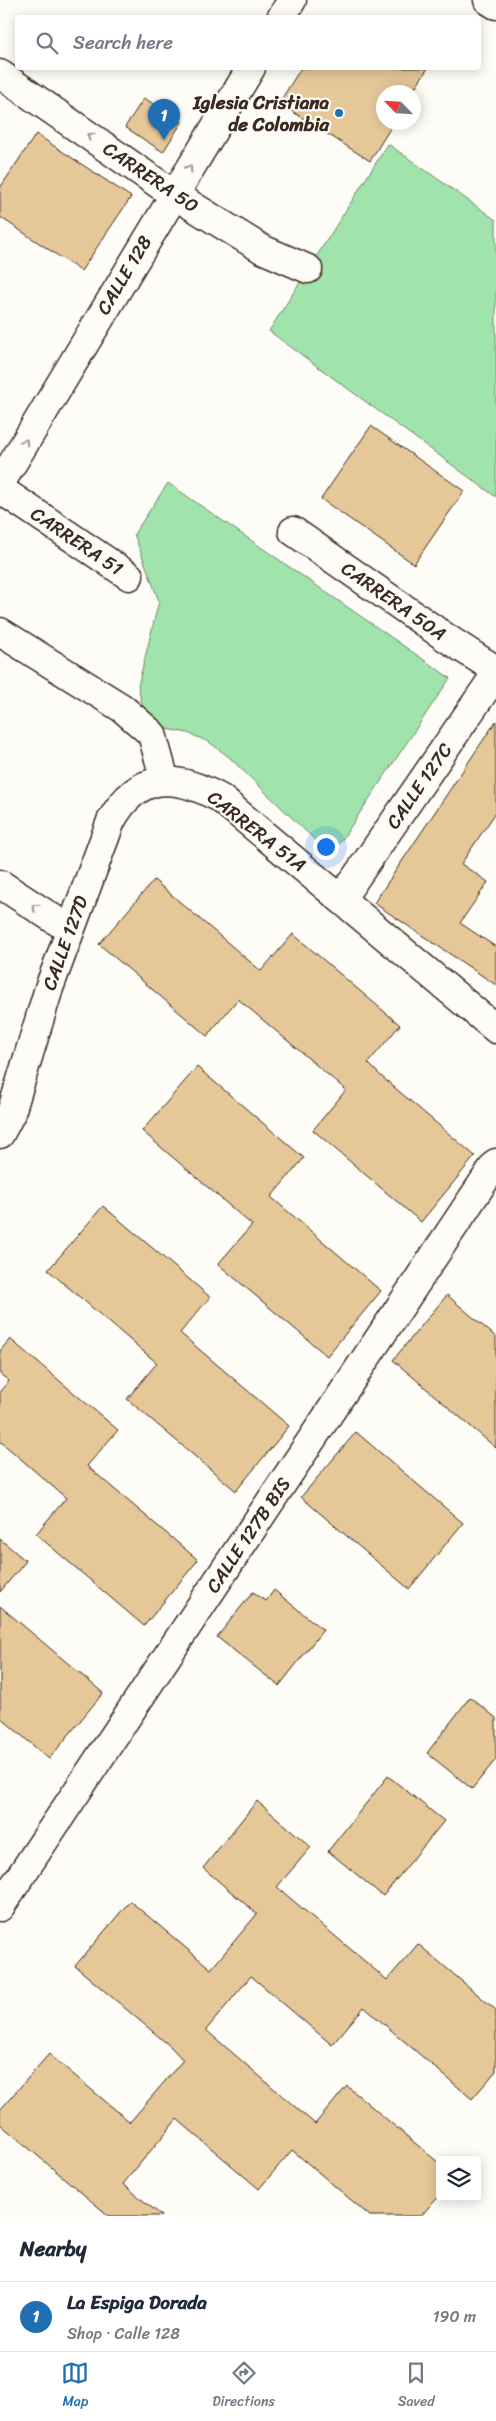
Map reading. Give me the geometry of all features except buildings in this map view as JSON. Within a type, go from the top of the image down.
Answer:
[{"type":"street","points":[[283,15],[292,0]]},
{"type":"street","points":[[488,0],[496,6]]},
{"type":"street","name":"CALLE 128","points":[[0,484],[173,194],[250,70]]},
{"type":"street","name":"CARRERA 50","points":[[0,74],[173,194],[262,249],[308,269]]},
{"type":"street","name":"CARRERA 51","points":[[0,489],[129,576]]},
{"type":"street","name":"CARRERA 50A","points":[[293,531],[496,672]]},
{"type":"street","points":[[0,632],[122,708],[152,734],[165,781]]},
{"type":"street","name":"CALLE 127C","points":[[341,899],[496,672]]},
{"type":"street","name":"CARRERA 51A","points":[[165,781],[180,781],[201,788],[220,798],[496,1029]]},
{"type":"street","name":"CALLE 127D","points":[[4,1118],[69,929],[111,821],[121,803],[137,790],[165,781]]},
{"type":"street","points":[[0,884],[69,929]]},
{"type":"street","name":"CALLE 127B BIS","points":[[0,1907],[496,1163]]},
{"type":"green space","points":[[388,144],[496,220],[496,497],[269,331]]},
{"type":"green space","points":[[168,483],[450,678],[339,844],[317,842],[229,757],[209,742],[188,733],[146,725],[138,686],[159,601],[134,534]]},
{"type":"place","name":"Iglesia Cristiana de Colombia","points":[[339,113]]},
{"type":"place","name":"La Espiga Dorada","points":[[164,140]]}]
